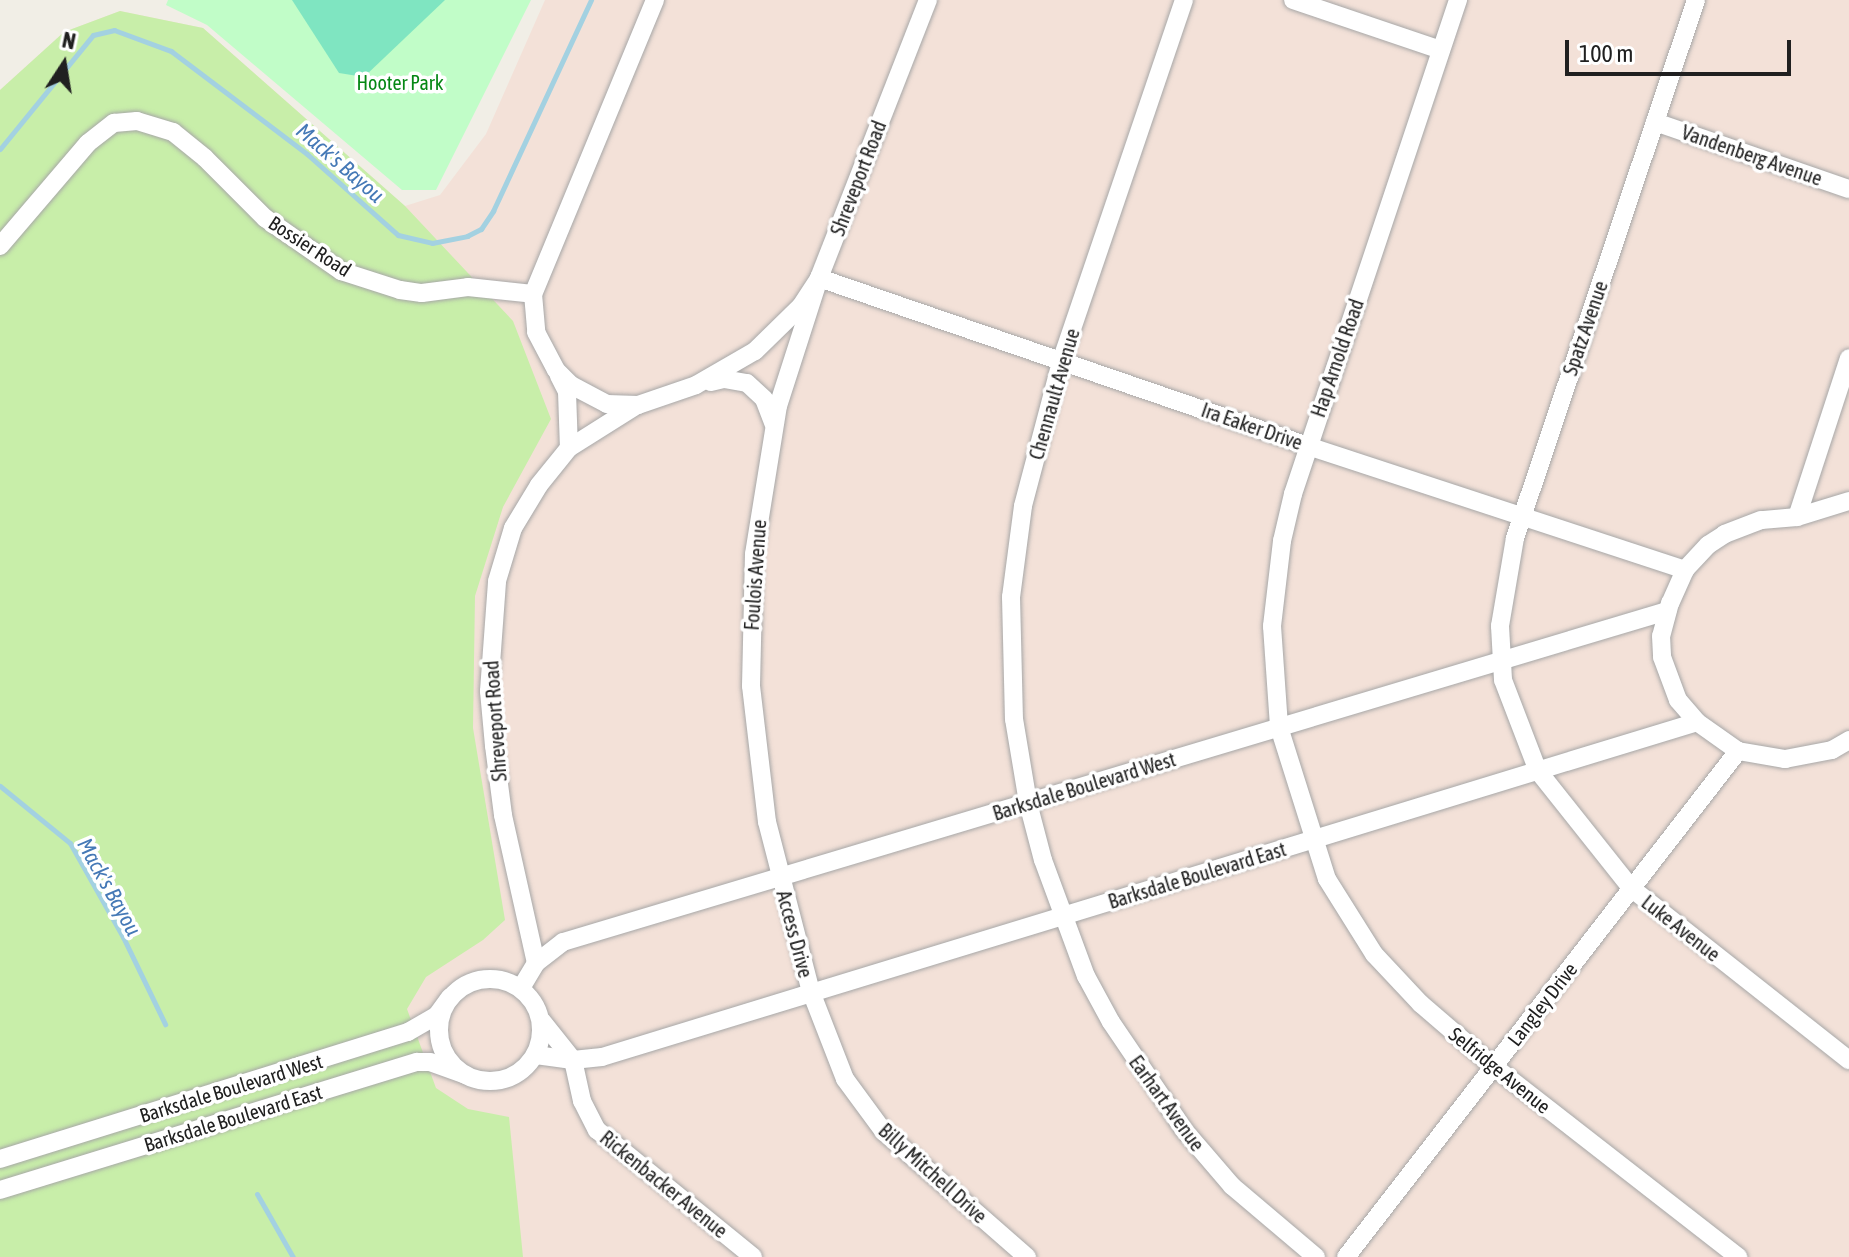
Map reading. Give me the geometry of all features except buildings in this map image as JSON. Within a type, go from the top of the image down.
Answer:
[{"type":"street","points":[[569,448],[567,392],[536,332],[533,294],[655,0]]},
{"type":"street","name":"Shreveport Road","points":[[536,963],[503,815],[489,691],[490,644],[497,581],[513,528],[539,485],[569,448],[638,405],[696,385],[755,351],[801,306],[819,278],[928,0]]},
{"type":"street","name":"Chennault Avenue","points":[[1028,803],[1014,719],[1011,597],[1023,506],[1061,362],[1184,0]]},
{"type":"street","points":[[1293,0],[1441,50]]},
{"type":"street","name":"Hap Arnold Road","points":[[1279,727],[1273,670],[1275,584],[1282,541],[1308,446],[1458,0]]},
{"type":"street","name":"Spatz Avenue","points":[[1501,661],[1500,626],[1506,579],[1522,516],[1696,0]]},
{"type":"street","name":"Bossier Road","points":[[0,246],[88,143],[114,123],[137,121],[173,132],[205,158],[265,218],[341,271],[400,290],[422,293],[468,287],[533,294]]},
{"type":"street","name":"Vandenberg Avenue","points":[[1655,122],[1849,189]]},
{"type":"street","name":"Ira Eaker Drive","points":[[819,278],[1308,446],[1685,570]]},
{"type":"street","name":"Foulois Avenue","points":[[780,877],[767,822],[756,749],[750,628],[754,554],[774,426],[819,278]]},
{"type":"street","points":[[1797,517],[1849,358]]},
{"type":"street","name":"Shreveport Road","points":[[556,370],[571,385],[595,399],[607,404],[638,405]]},
{"type":"street","points":[[696,385],[724,379],[747,383],[764,399],[774,426]]},
{"type":"street","points":[[1849,501],[1797,517],[1761,520],[1725,534],[1708,545],[1685,570],[1668,607],[1661,636],[1662,657],[1678,700],[1697,722],[1738,751],[1785,759],[1832,750],[1849,740]]},
{"type":"street","name":"Barksdale Boulevard West","points":[[521,988],[536,963],[563,942],[1501,661],[1668,607]]},
{"type":"street","points":[[1501,661],[1508,701],[1538,771]]},
{"type":"street","name":"Barksdale Boulevard East","points":[[536,1055],[573,1060],[602,1057],[1697,722]]},
{"type":"street","points":[[1279,727],[1314,839]]},
{"type":"street","name":"Langley Drive","points":[[1346,1257],[1738,751]]},
{"type":"street","name":"Luke Avenue","points":[[1538,771],[1631,888],[1849,1060]]},
{"type":"street","points":[[1028,803],[1063,916]]},
{"type":"street","name":"Selfridge Avenue","points":[[1314,839],[1341,905],[1374,954],[1421,1004],[1493,1066],[1738,1257]]},
{"type":"street","name":"Access Drive","points":[[780,877],[811,992]]},
{"type":"street","name":"Earhart Avenue","points":[[1063,916],[1086,976],[1111,1022],[1184,1130],[1232,1186],[1316,1257]]},
{"type":"street","points":[[489,978],[521,988],[536,1004],[542,1021],[536,1055],[522,1072],[498,1081],[465,1075],[451,1064],[440,1041],[441,1013],[450,997],[476,980],[489,978]]},
{"type":"street","name":"Billy Mitchell Drive","points":[[811,992],[845,1079],[884,1132],[1027,1257]]},
{"type":"street","name":"Barksdale Boulevard West","points":[[0,1159],[408,1032],[437,1015],[450,997]]},
{"type":"street","name":"Rickenbacker Avenue","points":[[542,1021],[573,1060],[582,1101],[597,1130],[753,1257]]},
{"type":"street","name":"Barksdale Boulevard East","points":[[0,1190],[417,1062],[430,1062],[465,1075]]},
{"type":"shaded area","points":[[545,0],[1849,0],[1849,1257],[0,1257],[0,90],[64,32],[120,11],[203,28],[405,206],[440,195],[486,134]]},
{"type":"green space","name":"Hooter Park","points":[[168,0],[531,0],[436,190],[402,190],[207,25],[166,5]]},
{"type":"green space","points":[[292,0],[445,0],[364,77],[339,73]]},
{"type":"green space","points":[[120,11],[203,28],[405,206],[513,321],[551,419],[503,507],[475,596],[473,728],[505,920],[483,940],[426,977],[407,1009],[436,1088],[468,1109],[509,1117],[523,1257],[0,1257],[0,90],[64,32]]},
{"type":"waterway","name":"Mack's Bayou","points":[[0,149],[93,35],[114,30],[171,51],[307,154],[398,235],[432,243],[467,236],[481,229],[493,211],[591,0]]},
{"type":"waterway","name":"Mack's Bayou","points":[[0,786],[70,843],[123,937],[165,1024]]},
{"type":"waterway","name":"Mack's Bayou","points":[[257,1194],[293,1257]]}]
